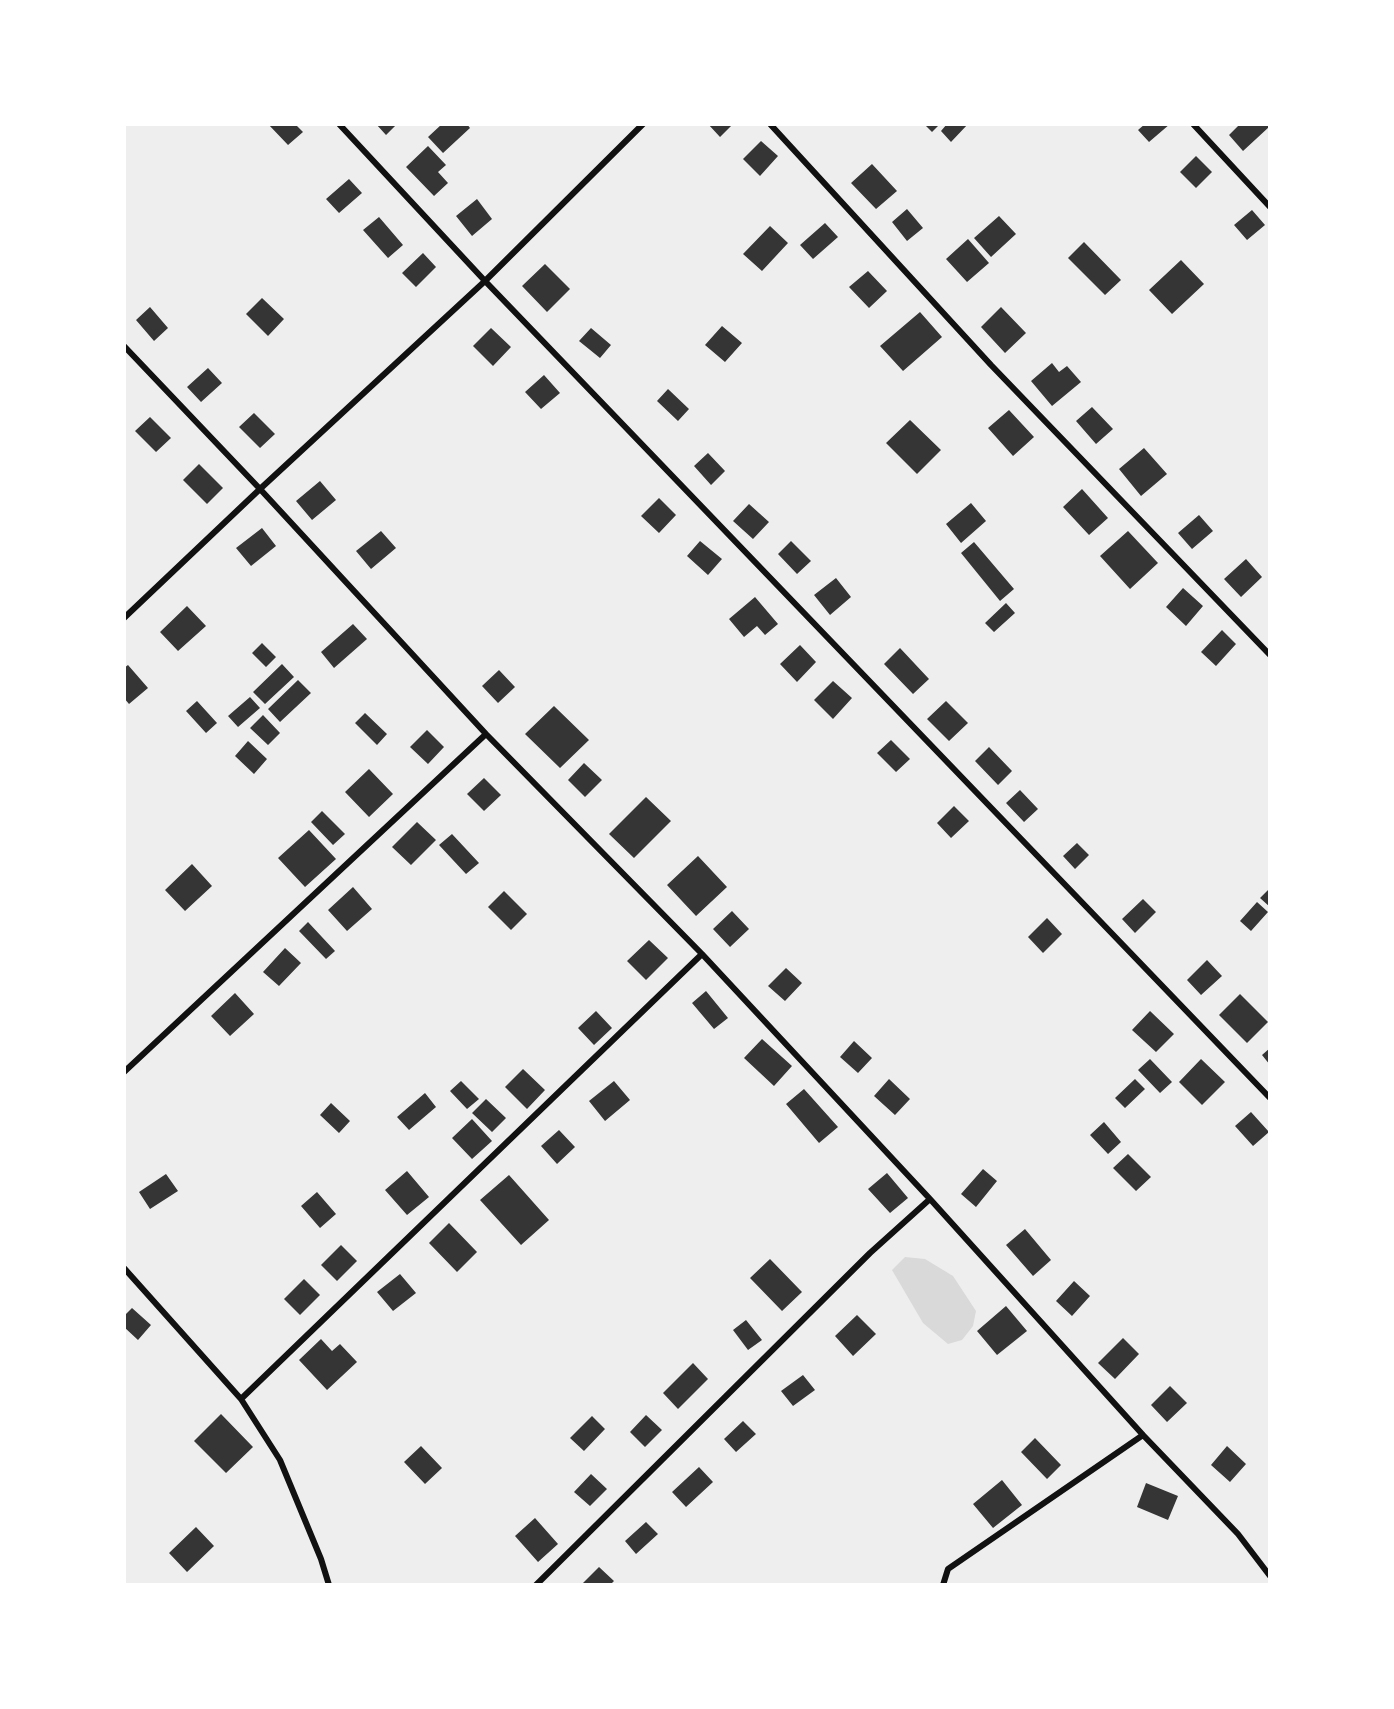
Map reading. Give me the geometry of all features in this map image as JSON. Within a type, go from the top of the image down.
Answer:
[{"type":"lane","points":[[339,124],[485,281],[1270,1098]]},
{"type":"lane","points":[[124,618],[485,281],[643,124]]},
{"type":"lane","points":[[770,124],[991,365],[1270,655]]},
{"type":"lane","points":[[1193,124],[1270,207]]},
{"type":"lane","points":[[124,346],[486,734],[702,954],[930,1199],[1143,1435],[1238,1534],[1270,1576]]},
{"type":"lane","points":[[124,1072],[486,734]]},
{"type":"lane","points":[[241,1399],[702,954]]},
{"type":"lane","points":[[536,1585],[870,1253],[930,1199]]},
{"type":"lane","points":[[124,1268],[241,1399],[280,1460],[329,1585]]},
{"type":"lane","points":[[943,1585],[948,1569],[1143,1435]]},
{"type":"shaded area","points":[[124,124],[1270,124],[1270,1585],[124,1585]]},
{"type":"shaded area","points":[[905,1257],[925,1259],[953,1276],[976,1311],[973,1326],[962,1340],[948,1344],[923,1323],[892,1270]]},
{"type":"building","points":[[268,124],[295,124],[303,132],[288,145]]},
{"type":"building","points":[[376,124],[397,124],[386,135]]},
{"type":"building","points":[[442,124],[467,124],[470,128],[443,153],[428,137]]},
{"type":"building","points":[[708,124],[733,124],[720,137]]},
{"type":"building","points":[[924,124],[940,124],[932,132]]},
{"type":"building","points":[[947,124],[968,124],[951,142],[941,131]]},
{"type":"building","points":[[1145,124],[1170,124],[1149,142],[1138,130]]},
{"type":"building","points":[[1240,124],[1266,124],[1269,127],[1243,151],[1229,135]]},
{"type":"building","points":[[761,141],[778,156],[760,176],[743,159]]},
{"type":"building","points":[[428,146],[446,165],[438,172],[448,183],[434,196],[406,167]]},
{"type":"building","points":[[1196,156],[1212,172],[1196,188],[1180,172]]},
{"type":"building","points":[[872,164],[897,191],[876,209],[851,183]]},
{"type":"building","points":[[349,179],[362,193],[339,213],[326,199]]},
{"type":"building","points":[[477,199],[492,219],[472,236],[456,216]]},
{"type":"building","points":[[907,209],[923,228],[907,241],[892,222]]},
{"type":"building","points":[[1252,210],[1265,225],[1247,240],[1234,225]]},
{"type":"building","points":[[999,216],[1016,234],[991,257],[974,238]]},
{"type":"building","points":[[379,217],[403,245],[388,258],[363,230]]},
{"type":"building","points":[[825,223],[838,237],[813,259],[800,245]]},
{"type":"building","points":[[770,226],[788,243],[762,271],[743,254]]},
{"type":"building","points":[[968,239],[989,263],[967,282],[946,259]]},
{"type":"building","points":[[1084,242],[1121,280],[1105,295],[1068,258]]},
{"type":"building","points":[[423,253],[436,267],[416,287],[402,273]]},
{"type":"building","points":[[1181,260],[1204,284],[1172,314],[1149,290]]},
{"type":"building","points":[[545,264],[570,289],[547,312],[522,286]]},
{"type":"building","points":[[868,271],[887,291],[869,308],[849,287]]},
{"type":"building","points":[[262,298],[284,319],[268,336],[246,314]]},
{"type":"building","points":[[150,307],[168,328],[154,341],[136,320]]},
{"type":"building","points":[[1001,307],[1026,333],[1005,353],[981,327]]},
{"type":"building","points":[[920,312],[942,337],[903,371],[880,346]]},
{"type":"building","points":[[722,326],[742,343],[725,362],[705,345]]},
{"type":"building","points":[[491,328],[511,347],[493,366],[473,346]]},
{"type":"building","points":[[591,328],[611,345],[600,358],[579,341]]},
{"type":"building","points":[[1052,363],[1059,372],[1067,366],[1081,382],[1052,406],[1031,381]]},
{"type":"building","points":[[208,368],[222,383],[201,402],[187,387]]},
{"type":"building","points":[[544,375],[560,393],[541,409],[525,392]]},
{"type":"building","points":[[668,389],[689,409],[678,421],[657,401]]},
{"type":"building","points":[[1092,407],[1113,429],[1096,444],[1076,421]]},
{"type":"building","points":[[1009,410],[1034,437],[1013,456],[988,428]]},
{"type":"building","points":[[254,413],[275,434],[260,448],[239,427]]},
{"type":"building","points":[[150,417],[171,438],[156,452],[135,431]]},
{"type":"building","points":[[910,420],[941,450],[917,474],[886,443]]},
{"type":"building","points":[[1144,448],[1167,474],[1141,496],[1119,469]]},
{"type":"building","points":[[708,453],[725,471],[711,485],[694,466]]},
{"type":"building","points":[[199,464],[223,488],[207,504],[183,480]]},
{"type":"building","points":[[320,481],[336,500],[312,520],[296,501]]},
{"type":"building","points":[[1082,489],[1108,518],[1089,535],[1063,507]]},
{"type":"building","points":[[659,498],[676,515],[659,533],[641,516]]},
{"type":"building","points":[[971,503],[986,521],[961,543],[946,524]]},
{"type":"building","points":[[749,504],[769,522],[753,539],[733,521]]},
{"type":"building","points":[[1199,515],[1213,531],[1192,549],[1178,533]]},
{"type":"building","points":[[262,528],[276,546],[251,566],[236,548]]},
{"type":"building","points":[[381,531],[396,548],[371,569],[356,551]]},
{"type":"building","points":[[1128,531],[1158,563],[1130,589],[1100,556]]},
{"type":"building","points":[[700,541],[722,559],[708,575],[687,556]]},
{"type":"building","points":[[791,541],[811,561],[797,574],[778,554]]},
{"type":"building","points":[[974,542],[1014,589],[1000,601],[961,553]]},
{"type":"building","points":[[1246,559],[1262,577],[1241,597],[1224,579]]},
{"type":"building","points":[[836,578],[851,597],[830,615],[814,595]]},
{"type":"building","points":[[1183,588],[1203,606],[1186,626],[1166,607]]},
{"type":"building","points":[[755,597],[778,624],[765,635],[757,626],[744,637],[729,619]]},
{"type":"building","points":[[1006,603],[1015,613],[994,632],[985,623]]},
{"type":"building","points":[[187,606],[206,626],[178,651],[160,632]]},
{"type":"building","points":[[353,624],[367,639],[334,668],[321,652]]},
{"type":"building","points":[[1222,630],[1236,644],[1216,666],[1201,652]]},
{"type":"building","points":[[262,643],[276,657],[266,667],[252,653]]},
{"type":"building","points":[[800,645],[816,662],[797,682],[780,664]]},
{"type":"building","points":[[900,648],[929,679],[913,694],[884,664]]},
{"type":"building","points":[[282,664],[294,677],[265,704],[253,692]]},
{"type":"building","points":[[128,665],[148,688],[129,704],[124,698],[124,668]]},
{"type":"building","points":[[499,670],[515,687],[498,703],[482,686]]},
{"type":"building","points":[[298,680],[311,693],[280,722],[268,709]]},
{"type":"building","points":[[833,681],[852,698],[833,719],[814,700]]},
{"type":"building","points":[[250,697],[260,708],[238,727],[228,716]]},
{"type":"building","points":[[197,701],[217,723],[206,733],[186,711]]},
{"type":"building","points":[[946,701],[968,723],[949,741],[927,719]]},
{"type":"building","points":[[554,706],[589,740],[560,768],[525,734]]},
{"type":"building","points":[[365,713],[387,734],[377,745],[355,723]]},
{"type":"building","points":[[263,715],[280,733],[268,745],[250,728]]},
{"type":"building","points":[[427,730],[444,747],[428,764],[410,747]]},
{"type":"building","points":[[891,740],[910,759],[896,772],[877,753]]},
{"type":"building","points":[[248,741],[267,759],[254,774],[235,756]]},
{"type":"building","points":[[989,747],[1012,771],[998,785],[975,761]]},
{"type":"building","points":[[584,763],[602,780],[585,797],[568,780]]},
{"type":"building","points":[[369,769],[393,794],[369,817],[345,792]]},
{"type":"building","points":[[484,778],[501,795],[484,811],[467,794]]},
{"type":"building","points":[[1020,790],[1038,809],[1024,822],[1006,803]]},
{"type":"building","points":[[646,797],[671,821],[634,858],[609,834]]},
{"type":"building","points":[[954,806],[969,821],[951,838],[937,823]]},
{"type":"building","points":[[322,811],[345,834],[333,845],[311,822]]},
{"type":"building","points":[[417,822],[436,840],[411,865],[392,847]]},
{"type":"building","points":[[309,830],[336,859],[305,887],[278,858]]},
{"type":"building","points":[[452,834],[479,863],[466,874],[439,845]]},
{"type":"building","points":[[1077,843],[1089,855],[1075,869],[1063,856]]},
{"type":"building","points":[[698,856],[727,887],[696,916],[667,885]]},
{"type":"building","points":[[192,864],[212,886],[185,911],[165,890]]},
{"type":"building","points":[[353,887],[372,909],[347,931],[328,910]]},
{"type":"building","points":[[1270,888],[1270,907],[1260,898]]},
{"type":"building","points":[[504,891],[527,914],[511,930],[488,907]]},
{"type":"building","points":[[1143,899],[1156,912],[1135,933],[1122,919]]},
{"type":"building","points":[[1257,902],[1268,912],[1251,931],[1240,921]]},
{"type":"building","points":[[732,911],[749,929],[730,947],[713,929]]},
{"type":"building","points":[[1047,918],[1062,934],[1043,953],[1028,937]]},
{"type":"building","points":[[308,922],[335,951],[326,959],[299,931]]},
{"type":"building","points":[[649,940],[668,958],[646,980],[627,961]]},
{"type":"building","points":[[285,948],[301,963],[279,986],[263,972]]},
{"type":"building","points":[[1207,960],[1222,976],[1201,995],[1187,980]]},
{"type":"building","points":[[786,968],[802,983],[785,1001],[768,986]]},
{"type":"building","points":[[706,991],[728,1018],[714,1029],[692,1003]]},
{"type":"building","points":[[235,993],[254,1014],[230,1036],[211,1016]]},
{"type":"building","points":[[1240,994],[1268,1022],[1247,1043],[1219,1015]]},
{"type":"building","points":[[596,1011],[612,1028],[594,1045],[578,1028]]},
{"type":"building","points":[[1150,1011],[1174,1034],[1156,1052],[1132,1030]]},
{"type":"building","points":[[762,1039],[792,1066],[774,1086],[744,1058]]},
{"type":"building","points":[[854,1041],[872,1058],[858,1073],[840,1057]]},
{"type":"building","points":[[1270,1048],[1270,1065],[1262,1055]]},
{"type":"building","points":[[1150,1059],[1172,1082],[1160,1093],[1138,1070]]},
{"type":"building","points":[[1201,1059],[1225,1082],[1202,1105],[1179,1082]]},
{"type":"building","points":[[523,1069],[545,1090],[527,1109],[505,1087]]},
{"type":"building","points":[[889,1079],[910,1099],[895,1115],[874,1096]]},
{"type":"building","points":[[1135,1079],[1145,1089],[1125,1108],[1115,1098]]},
{"type":"building","points":[[461,1081],[479,1099],[467,1109],[450,1091]]},
{"type":"building","points":[[614,1081],[630,1100],[605,1121],[589,1101]]},
{"type":"building","points":[[804,1089],[838,1127],[819,1143],[786,1104]]},
{"type":"building","points":[[425,1093],[436,1107],[409,1130],[397,1117]]},
{"type":"building","points":[[486,1099],[506,1118],[492,1132],[472,1113]]},
{"type":"building","points":[[331,1103],[350,1121],[339,1133],[320,1115]]},
{"type":"building","points":[[1251,1112],[1269,1132],[1253,1146],[1235,1126]]},
{"type":"building","points":[[472,1119],[492,1141],[472,1159],[452,1138]]},
{"type":"building","points":[[1104,1122],[1121,1142],[1108,1154],[1090,1135]]},
{"type":"building","points":[[559,1130],[575,1147],[557,1164],[541,1146]]},
{"type":"building","points":[[1128,1154],[1151,1177],[1136,1191],[1113,1168]]},
{"type":"building","points":[[983,1169],[997,1181],[976,1207],[961,1194]]},
{"type":"building","points":[[407,1171],[429,1197],[407,1215],[385,1190]]},
{"type":"building","points":[[887,1173],[908,1198],[890,1213],[868,1189]]},
{"type":"building","points":[[166,1174],[178,1191],[150,1209],[139,1192]]},
{"type":"building","points":[[509,1175],[549,1220],[521,1245],[480,1200]]},
{"type":"building","points":[[317,1192],[336,1214],[320,1228],[301,1206]]},
{"type":"building","points":[[449,1223],[477,1252],[457,1272],[429,1243]]},
{"type":"building","points":[[1025,1229],[1051,1260],[1033,1276],[1006,1245]]},
{"type":"building","points":[[341,1245],[357,1261],[337,1281],[321,1265]]},
{"type":"building","points":[[770,1259],[802,1292],[782,1311],[750,1278]]},
{"type":"building","points":[[400,1274],[416,1293],[393,1311],[377,1292]]},
{"type":"building","points":[[304,1279],[320,1295],[300,1315],[284,1299]]},
{"type":"building","points":[[1074,1281],[1090,1296],[1072,1316],[1056,1301]]},
{"type":"building","points":[[1006,1306],[1027,1331],[997,1355],[977,1331]]},
{"type":"building","points":[[132,1308],[151,1325],[138,1340],[124,1327],[124,1316]]},
{"type":"building","points":[[857,1315],[876,1334],[853,1356],[835,1336]]},
{"type":"building","points":[[746,1320],[762,1340],[748,1350],[733,1330]]},
{"type":"building","points":[[1123,1338],[1139,1354],[1115,1379],[1098,1363]]},
{"type":"building","points":[[321,1339],[332,1351],[340,1344],[357,1362],[327,1390],[299,1360]]},
{"type":"building","points":[[693,1363],[708,1379],[678,1409],[663,1393]]},
{"type":"building","points":[[803,1375],[815,1390],[793,1406],[781,1391]]},
{"type":"building","points":[[1170,1386],[1187,1403],[1167,1422],[1151,1405]]},
{"type":"building","points":[[221,1414],[253,1447],[226,1473],[194,1441]]},
{"type":"building","points":[[646,1415],[662,1430],[645,1447],[630,1432]]},
{"type":"building","points":[[592,1416],[605,1429],[584,1451],[570,1438]]},
{"type":"building","points":[[743,1421],[756,1434],[736,1452],[724,1439]]},
{"type":"building","points":[[1035,1438],[1061,1465],[1047,1479],[1021,1452]]},
{"type":"building","points":[[421,1446],[442,1468],[425,1484],[404,1462]]},
{"type":"building","points":[[1227,1446],[1246,1464],[1230,1482],[1211,1465]]},
{"type":"building","points":[[699,1467],[713,1482],[686,1507],[672,1492]]},
{"type":"building","points":[[591,1474],[607,1489],[590,1506],[574,1492]]},
{"type":"building","points":[[1002,1480],[1022,1505],[993,1528],[973,1504]]},
{"type":"building","points":[[1146,1483],[1178,1496],[1168,1520],[1137,1507]]},
{"type":"building","points":[[535,1518],[558,1544],[538,1562],[515,1536]]},
{"type":"building","points":[[646,1522],[658,1534],[636,1554],[625,1541]]},
{"type":"building","points":[[196,1527],[214,1546],[187,1572],[169,1553]]},
{"type":"building","points":[[599,1567],[614,1581],[610,1585],[581,1585]]}]
